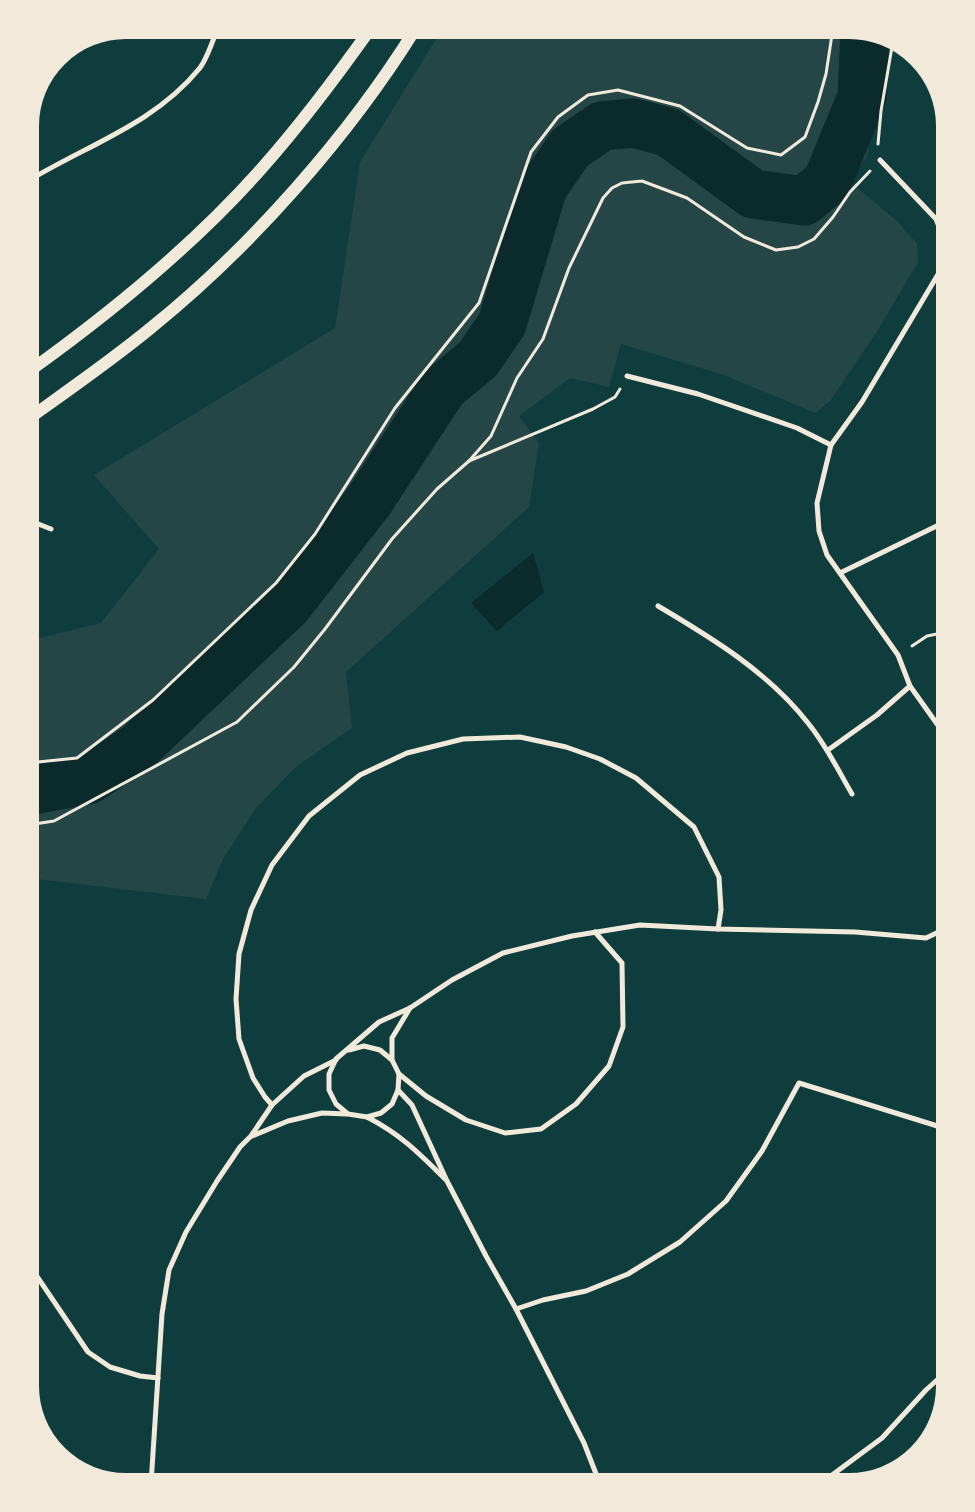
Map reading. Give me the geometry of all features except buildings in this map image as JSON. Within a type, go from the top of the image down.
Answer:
[{"type":"main road","points":[[36,366],[129,296],[174,257],[218,214],[262,169],[303,119],[365,36]]},
{"type":"main road","points":[[36,413],[102,367],[154,326],[203,283],[246,241],[286,199],[330,146],[372,92],[410,36]]},
{"type":"street","points":[[36,176],[130,127],[163,105],[201,68],[215,36]]},
{"type":"street","points":[[880,160],[936,219],[939,226]]},
{"type":"street","points":[[939,273],[862,402],[831,445],[817,503],[819,531],[827,554],[898,655],[910,686],[939,726]]},
{"type":"street","points":[[627,376],[698,394],[788,425],[831,445]]},
{"type":"street","points":[[36,523],[51,529]]},
{"type":"street","points":[[840,573],[939,526]]},
{"type":"street","points":[[658,606],[712,638],[765,678],[808,722],[828,750],[852,794]]},
{"type":"street","points":[[828,750],[876,715],[910,686]]},
{"type":"street","points":[[272,1105],[253,1078],[239,1039],[236,999],[239,954],[251,910],[272,865],[309,816],[360,775],[407,753],[463,739],[520,737],[566,747],[600,759],[636,778],[694,827],[719,876],[721,910],[718,929]]},
{"type":"street","points":[[152,1476],[162,1314],[169,1270],[186,1232],[240,1147],[251,1136],[272,1105],[304,1076],[336,1060],[349,1050],[379,1022],[410,1008],[452,980],[504,953],[595,932],[640,925],[855,932],[926,938],[939,932]]},
{"type":"street","points":[[398,1074],[426,1096],[466,1120],[505,1133],[541,1129],[576,1104],[609,1066],[623,1027],[622,963],[595,932]]},
{"type":"street","points":[[367,1118],[381,1114],[392,1104],[398,1090],[398,1074],[392,1060],[392,1038],[410,1008]]},
{"type":"street","points":[[349,1050],[364,1046],[380,1050],[392,1060]]},
{"type":"street","points":[[336,1060],[329,1074],[329,1090],[336,1104],[348,1114]]},
{"type":"street","points":[[516,1309],[543,1300],[586,1291],[620,1277],[680,1242],[726,1201],[762,1151],[799,1083],[939,1126]]},
{"type":"street","points":[[398,1090],[412,1105],[447,1181],[516,1309],[584,1443],[597,1476]]},
{"type":"street","points":[[251,1136],[288,1121],[322,1113],[348,1114],[367,1118],[386,1127],[413,1147],[447,1181]]},
{"type":"street","points":[[36,1275],[88,1352],[110,1367],[140,1376],[158,1378]]},
{"type":"street","points":[[831,1476],[882,1438],[926,1390],[939,1379]]},
{"type":"path","points":[[36,762],[77,758],[153,700],[276,583],[315,534],[394,408],[479,303],[531,152],[558,117],[588,94],[618,90],[680,106],[747,148],[781,155],[805,137],[826,74],[832,36]]},
{"type":"path","points":[[36,824],[54,821],[237,722],[294,667],[325,629],[392,539],[437,489],[469,461],[491,436],[517,378],[543,339],[569,268],[603,198],[612,188],[622,183],[642,181],[669,191],[687,198],[744,237],[776,250],[798,247],[814,238],[833,217],[850,192],[880,160],[878,147],[880,119],[892,47]]},
{"type":"path","points":[[469,461],[593,409],[615,397],[627,376]]},
{"type":"path","points":[[898,655],[927,636],[939,634]]},
{"type":"shaded area","points":[[438,36],[854,36],[866,38],[886,44],[884,67],[873,117],[867,157],[848,180],[897,221],[917,244],[918,262],[878,330],[830,401],[815,413],[724,375],[621,344],[609,387],[570,378],[519,416],[539,443],[529,507],[346,672],[352,728],[297,766],[256,808],[223,859],[206,899],[36,879],[36,639],[101,623],[159,549],[94,475],[335,328],[360,162]]},
{"type":"shaded area","points":[[533,553],[544,592],[497,631],[471,603]]},
{"type":"waterway","points":[[36,790],[88,780],[138,747],[288,605],[369,501],[443,388],[478,359],[502,324],[543,187],[570,148],[602,126],[633,123],[668,132],[753,194],[804,201],[827,182],[862,97],[865,38]]}]
